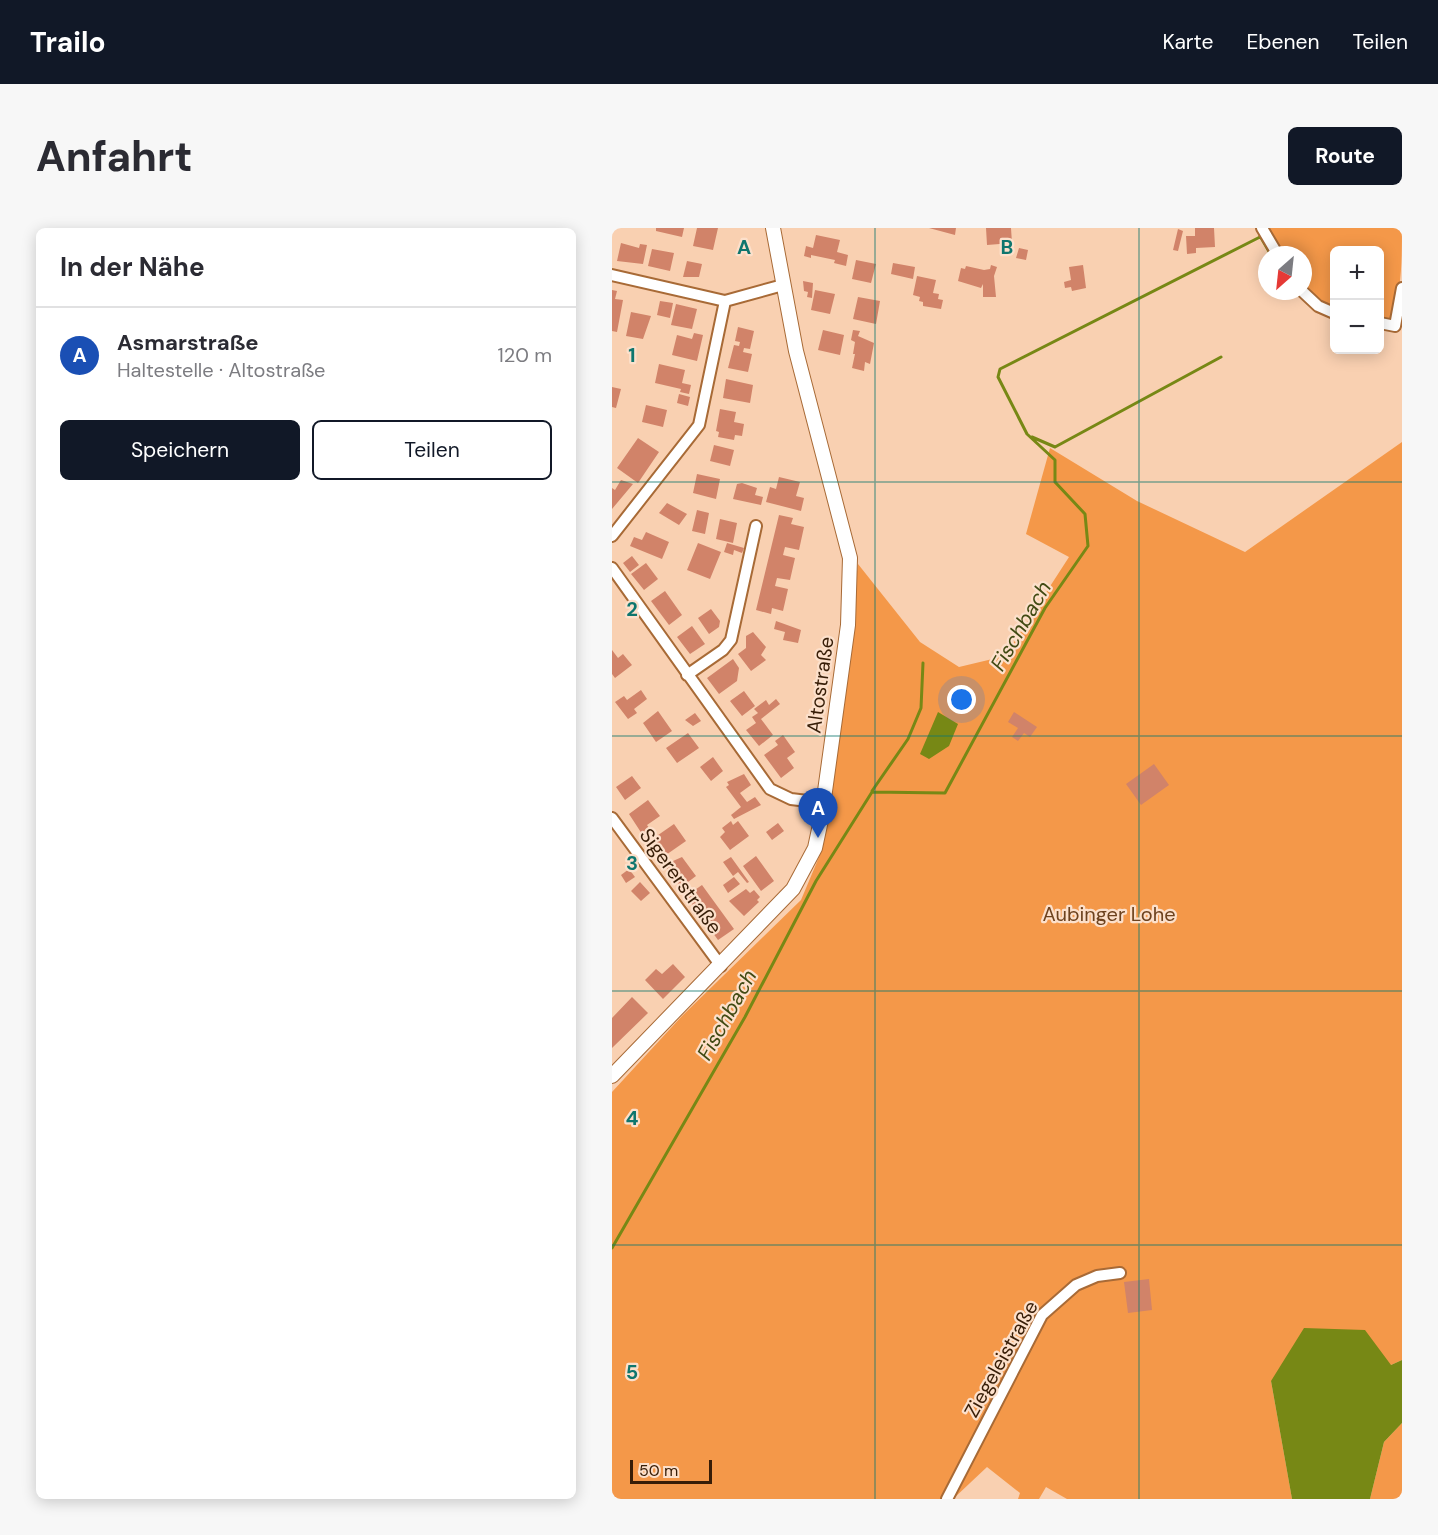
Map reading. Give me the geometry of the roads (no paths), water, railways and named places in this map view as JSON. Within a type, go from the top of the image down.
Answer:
[{"type":"main road","name":"Altostraße","points":[[612,1076],[793,890],[815,848],[824,802],[848,625],[850,558],[796,351],[772,228]]},
{"type":"street","points":[[1264,232],[1273,246]]},
{"type":"street","points":[[612,275],[725,301],[783,285]]},
{"type":"street","points":[[1384,324],[1395,326],[1402,288]]},
{"type":"street","points":[[1312,300],[1318,306],[1330,311]]},
{"type":"street","points":[[612,536],[699,425],[725,301]]},
{"type":"street","points":[[687,675],[723,650],[731,640],[756,526]]},
{"type":"street","points":[[612,568],[770,789],[791,799],[824,802]]},
{"type":"street","name":"Sigererstraße","points":[[612,818],[721,966]]},
{"type":"street","name":"Ziegeleistraße","points":[[947,1499],[1042,1315],[1076,1285],[1096,1276],[1119,1273]]},
{"type":"waterway","points":[[1260,236],[1266,246]]},
{"type":"waterway","name":"Fischbach","points":[[612,1248],[745,1017],[816,881],[872,792],[945,793],[1045,608],[1088,546],[1085,514],[1055,482],[1055,460],[1027,434],[998,377],[1000,369],[1260,237]]},
{"type":"waterway","points":[[1032,437],[1055,447],[1221,357]]},
{"type":"waterway","points":[[872,791],[908,739],[921,708],[923,663]]},
{"type":"place","name":"Asmarstraße","points":[[818,838]]},
{"type":"park label","name":"Aubinger Lohe","points":[[1109,914]]}]
